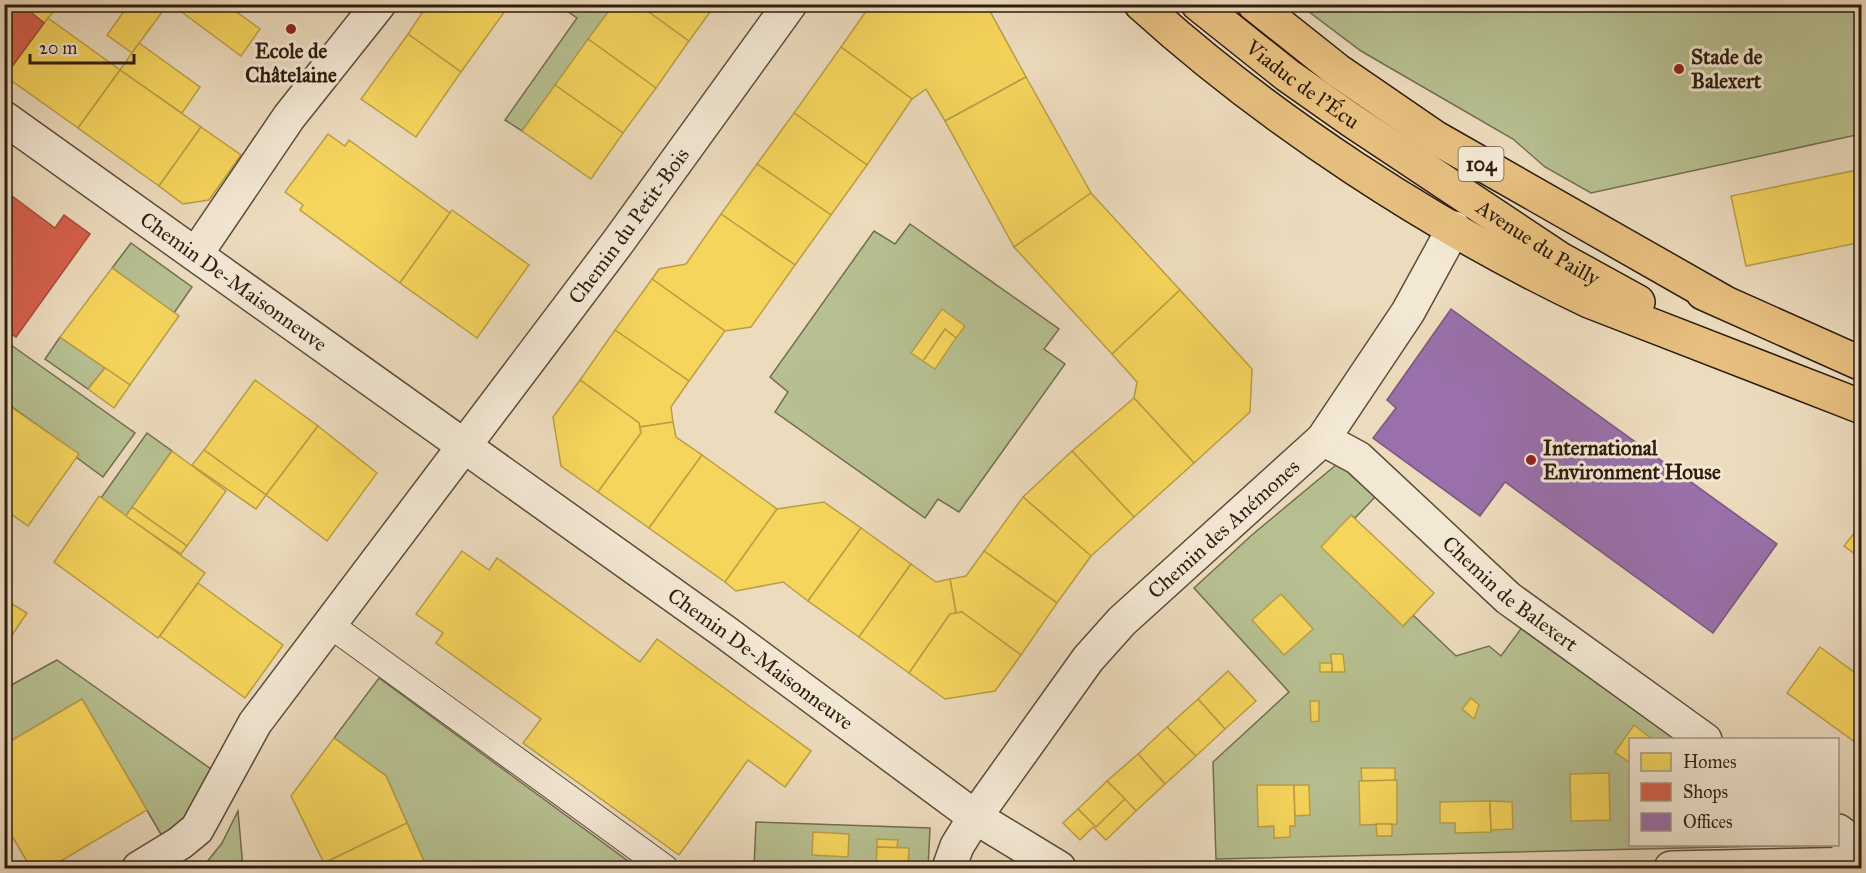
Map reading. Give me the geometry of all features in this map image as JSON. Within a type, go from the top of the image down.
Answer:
[{"type":"main road","name":"Avenue du Pailly","points":[[1142,4],[1210,63],[1295,126],[1384,186],[1547,281],[1589,301],[1862,407]]},
{"type":"main road","name":"Viaduc de l'Écu","points":[[1198,4],[1287,75],[1410,159]]},
{"type":"main road","name":"Avenue du Pailly","points":[[1254,4],[1337,70],[1436,138],[1722,301]]},
{"type":"main road","name":"Avenue du Pailly","points":[[1410,159],[1560,259],[1750,364]]},
{"type":"main road","name":"Avenue du Pailly","points":[[1410,159],[1572,236],[1862,364]]},
{"type":"street","points":[[196,254],[289,117],[379,4]]},
{"type":"street","name":"Chemin du Petit-Bois","points":[[463,445],[618,242],[789,4]]},
{"type":"street","name":"Chemin De-Maisonneuve","points":[[4,118],[725,632],[975,817],[1059,868]]},
{"type":"street","name":"Chemin des Anémones","points":[[949,868],[957,846],[975,817],[1088,659],[1122,621],[1323,439],[1408,312],[1454,228]]},
{"type":"street","name":"Chemin de Balexert","points":[[1323,439],[1358,458],[1508,598],[1702,738]]},
{"type":"street","points":[[139,868],[180,843],[197,829],[255,723],[463,445]]},
{"type":"street","points":[[328,624],[665,868]]},
{"type":"street","points":[[1671,868],[1861,864],[1854,843],[1839,832]]},
{"type":"green space","points":[[558,5],[614,5],[522,131],[505,120],[577,18]]},
{"type":"green space","name":"Stade de Balexert","points":[[1300,5],[1861,5],[1861,134],[1591,193],[1545,167],[1513,139],[1361,51]]},
{"type":"green space","points":[[910,224],[1059,329],[1044,349],[1065,364],[959,512],[938,499],[925,518],[775,412],[788,392],[770,377],[874,231],[895,244]]},
{"type":"green space","points":[[131,243],[192,287],[174,313],[112,268]]},
{"type":"green space","points":[[60,337],[105,368],[88,389],[45,359]]},
{"type":"green space","points":[[4,340],[135,433],[103,477],[76,457],[78,454],[5,402]]},
{"type":"green space","points":[[147,433],[172,451],[126,516],[101,498]]},
{"type":"green space","points":[[1336,465],[1351,467],[1376,496],[1355,518],[1351,515],[1403,626],[1413,615],[1456,656],[1489,646],[1501,656],[1523,626],[1681,738],[1629,738],[1629,846],[1768,846],[1216,859],[1213,762],[1289,692],[1194,588],[1253,534]]},
{"type":"green space","points":[[57,660],[211,769],[183,819],[162,836],[82,699],[5,745],[4,689]]},
{"type":"green space","points":[[379,678],[628,861],[623,868],[427,868],[386,776],[334,738]]},
{"type":"green space","points":[[238,811],[243,868],[202,868],[222,843]]},
{"type":"green space","points":[[756,822],[930,828],[928,868],[754,868]]},
{"type":"building: Homes","points":[[29,4],[53,4],[57,7],[44,23],[27,9]]},
{"type":"building: Homes","points":[[129,4],[168,4],[132,53],[107,35]]},
{"type":"building: Homes","points":[[171,4],[226,4],[260,29],[241,56]]},
{"type":"building: Homes","points":[[428,4],[504,4],[508,7],[461,72],[408,34]]},
{"type":"building: Homes","points":[[614,4],[638,4],[689,41],[656,88],[588,39]]},
{"type":"building: Homes","points":[[638,4],[716,4],[689,41]]},
{"type":"building: Homes","points":[[871,4],[986,4],[1026,77],[945,121],[926,89],[912,99],[841,47]]},
{"type":"building: Homes","points":[[48,18],[120,70],[78,128],[5,76]]},
{"type":"building: Homes","points":[[408,34],[461,72],[416,137],[361,99]]},
{"type":"building: Homes","points":[[588,39],[656,88],[623,133],[555,85]]},
{"type":"building: Homes","points":[[139,43],[200,87],[182,113],[120,70]]},
{"type":"building: Homes","points":[[841,47],[912,99],[867,165],[794,113]]},
{"type":"building: Homes","points":[[120,70],[201,127],[159,186],[78,128]]},
{"type":"building: Homes","points":[[1026,77],[1091,193],[1014,247],[945,121]]},
{"type":"building: Homes","points":[[555,85],[623,133],[591,179],[522,131]]},
{"type":"building: Homes","points":[[794,113],[867,165],[831,215],[757,164]]},
{"type":"building: Homes","points":[[201,127],[241,155],[209,200],[183,204],[159,186]]},
{"type":"building: Homes","points":[[328,134],[345,146],[349,140],[450,213],[400,283],[300,210],[303,205],[285,192]]},
{"type":"building: Homes","points":[[757,164],[831,215],[795,265],[721,214]]},
{"type":"building: Homes","points":[[1862,169],[1862,242],[1746,266],[1731,196]]},
{"type":"building: Homes","points":[[1091,193],[1180,290],[1112,354],[1014,247]]},
{"type":"building: Homes","points":[[452,210],[529,265],[477,338],[400,283]]},
{"type":"building: Homes","points":[[721,214],[795,265],[751,327],[725,331],[652,279],[659,269],[686,264]]},
{"type":"building: Homes","points":[[112,268],[179,316],[130,385],[60,337]]},
{"type":"building: Homes","points":[[652,279],[725,331],[689,381],[615,330]]},
{"type":"building: Homes","points":[[1180,290],[1252,369],[1250,412],[1194,463],[1134,398],[1137,382],[1112,354]]},
{"type":"building: Homes","points":[[942,309],[965,326],[956,338],[945,329],[923,361],[911,353]]},
{"type":"building: Homes","points":[[945,329],[956,338],[935,369],[923,361]]},
{"type":"building: Homes","points":[[615,330],[689,381],[671,407],[673,422],[640,427],[639,423],[580,380]]},
{"type":"building: Homes","points":[[105,368],[130,385],[114,408],[88,389]]},
{"type":"building: Homes","points":[[255,380],[318,426],[266,495],[204,450]]},
{"type":"building: Homes","points":[[580,380],[639,423],[641,433],[598,492],[561,466],[553,417]]},
{"type":"building: Homes","points":[[1134,398],[1194,463],[1134,517],[1072,451]]},
{"type":"building: Homes","points":[[8,405],[79,454],[28,526],[4,509],[4,410]]},
{"type":"building: Homes","points":[[673,422],[676,437],[702,455],[649,528],[598,492],[641,433],[640,427]]},
{"type":"building: Homes","points":[[318,426],[377,473],[327,541],[266,495]]},
{"type":"building: Homes","points":[[204,450],[266,495],[256,509],[192,465]]},
{"type":"building: Homes","points":[[172,451],[226,491],[187,546],[132,507]]},
{"type":"building: Homes","points":[[1072,451],[1134,517],[1091,556],[1023,497]]},
{"type":"building: Homes","points":[[702,455],[777,509],[725,582],[649,528]]},
{"type":"building: Homes","points":[[99,496],[205,573],[158,638],[54,562]]},
{"type":"building: Homes","points":[[1023,497],[1091,556],[1057,603],[984,551]]},
{"type":"building: Homes","points":[[824,502],[861,528],[808,601],[783,582],[736,591],[725,582],[777,509]]},
{"type":"building: Homes","points":[[132,507],[187,546],[181,554],[126,516]]},
{"type":"building: Homes","points":[[1351,515],[1434,593],[1403,626],[1321,547]]},
{"type":"building: Homes","points":[[1862,523],[1862,559],[1844,546]]},
{"type":"building: Homes","points":[[861,528],[911,564],[859,637],[808,601]]},
{"type":"building: Homes","points":[[462,551],[489,570],[497,558],[640,662],[657,639],[811,751],[785,787],[748,760],[679,855],[523,743],[541,719],[436,643],[443,633],[416,614]]},
{"type":"building: Homes","points":[[984,551],[1057,603],[1021,655],[962,612],[956,613],[950,579],[966,576]]},
{"type":"building: Homes","points":[[911,564],[936,582],[950,579],[956,613],[950,614],[909,673],[859,637]]},
{"type":"building: Homes","points":[[198,583],[283,645],[245,698],[160,636]]},
{"type":"building: Homes","points":[[1281,594],[1313,629],[1284,655],[1252,620]]},
{"type":"building: Homes","points":[[9,602],[27,613],[4,647],[4,608]]},
{"type":"building: Homes","points":[[962,612],[1021,655],[995,691],[945,699],[909,673],[950,614]]},
{"type":"building: Homes","points":[[1820,647],[1862,678],[1862,747],[1787,693]]},
{"type":"building: Homes","points":[[1331,654],[1343,654],[1345,672],[1332,672]]},
{"type":"building: Homes","points":[[1320,663],[1332,663],[1332,672],[1320,672]]},
{"type":"building: Homes","points":[[1228,671],[1256,701],[1225,729],[1198,699]]},
{"type":"building: Homes","points":[[1471,698],[1479,705],[1474,719],[1462,709]]},
{"type":"building: Homes","points":[[82,699],[147,810],[49,868],[31,868],[4,823],[4,745]]},
{"type":"building: Homes","points":[[1198,699],[1225,729],[1196,756],[1167,727]]},
{"type":"building: Homes","points":[[1310,701],[1319,701],[1319,721],[1311,722]]},
{"type":"building: Homes","points":[[1634,725],[1650,738],[1629,738],[1629,762],[1615,752]]},
{"type":"building: Homes","points":[[1167,727],[1196,756],[1165,784],[1138,754]]},
{"type":"building: Homes","points":[[334,738],[386,776],[407,823],[324,863],[291,796]]},
{"type":"building: Homes","points":[[1138,754],[1165,784],[1136,811],[1107,781]]},
{"type":"building: Homes","points":[[1361,768],[1395,768],[1395,781],[1362,781]]},
{"type":"building: Homes","points":[[1609,773],[1610,820],[1571,821],[1570,774]]},
{"type":"building: Homes","points":[[1397,780],[1397,824],[1360,825],[1359,781]]},
{"type":"building: Homes","points":[[1107,781],[1125,799],[1096,827],[1078,809]]},
{"type":"building: Homes","points":[[1257,785],[1294,785],[1295,826],[1290,826],[1290,837],[1274,838],[1274,826],[1258,827]]},
{"type":"building: Homes","points":[[1294,785],[1309,785],[1310,815],[1295,816]]},
{"type":"building: Homes","points":[[1125,799],[1136,811],[1106,840],[1093,827],[1080,840],[1063,823],[1078,809],[1096,827]]},
{"type":"building: Homes","points":[[1490,801],[1491,832],[1455,833],[1455,823],[1440,823],[1440,802]]},
{"type":"building: Homes","points":[[1490,801],[1512,802],[1513,829],[1491,830]]},
{"type":"building: Homes","points":[[407,823],[427,868],[327,868],[324,863]]},
{"type":"building: Homes","points":[[1376,824],[1392,824],[1392,836],[1377,836]]},
{"type":"building: Homes","points":[[813,832],[849,834],[848,857],[812,855]]},
{"type":"building: Homes","points":[[877,839],[898,840],[897,848],[877,847]]},
{"type":"building: Homes","points":[[877,847],[909,848],[908,868],[876,868]]},
{"type":"building: Shops","points":[[4,4],[29,4],[27,9],[44,23],[5,76]]},
{"type":"building: Shops","points":[[4,190],[55,228],[64,215],[90,234],[16,337],[4,330]]},
{"type":"building: Offices","name":"International Environment House","points":[[1451,309],[1777,544],[1713,633],[1505,482],[1480,516],[1373,438],[1396,408],[1387,400]]},
{"type":"place","name":"Ecole de Châtelaine","points":[[291,29]]},
{"type":"place","name":"Stade de Balexert","points":[[1679,69]]},
{"type":"place","name":"International Environment House","points":[[1531,460]]}]
